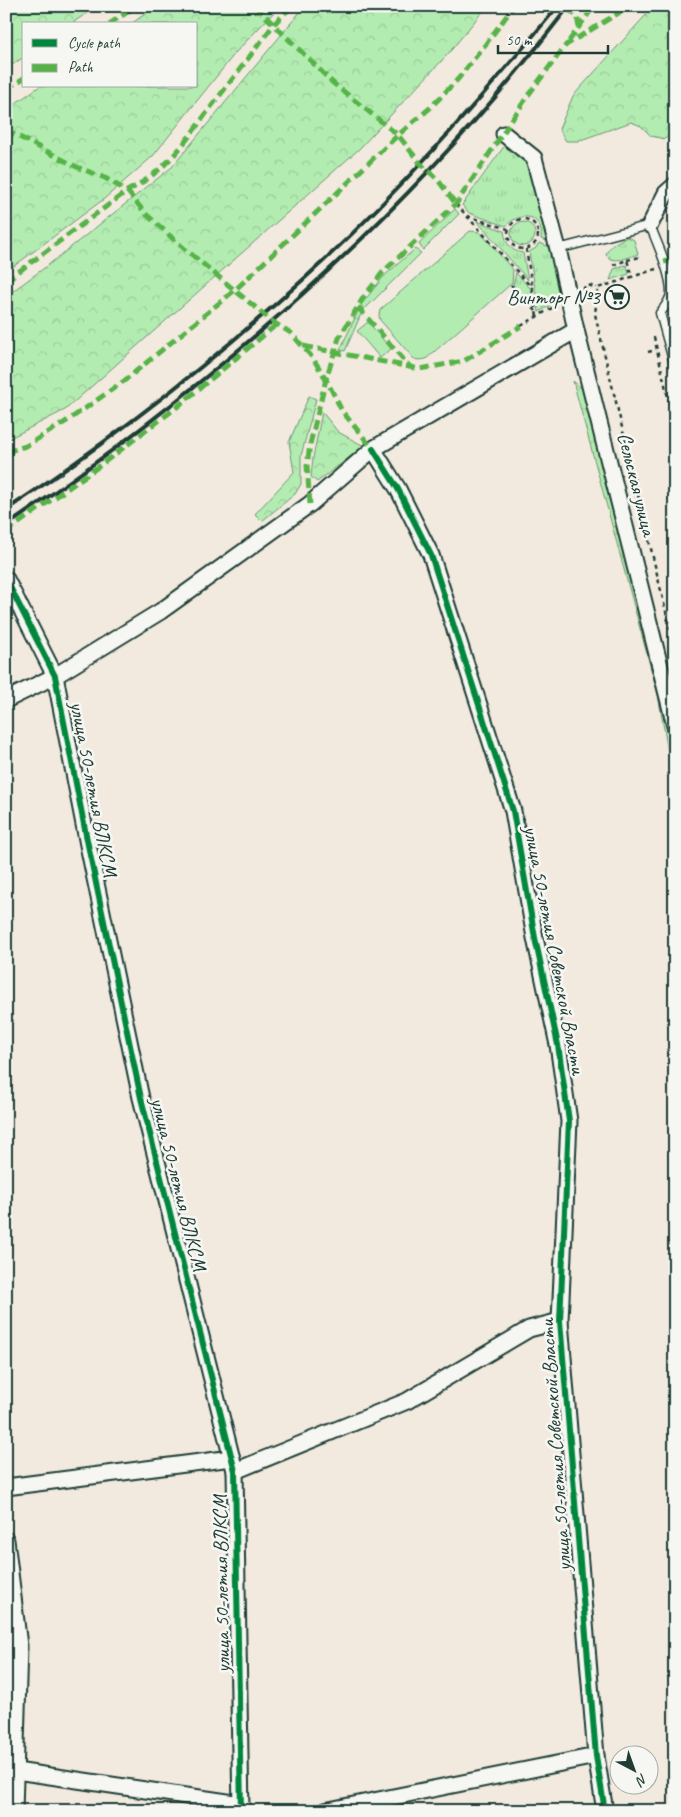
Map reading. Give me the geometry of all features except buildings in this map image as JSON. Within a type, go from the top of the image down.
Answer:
[{"type":"street","name":"Сельская улица","points":[[504,134],[534,158],[675,726]]},
{"type":"street","points":[[650,225],[666,193],[675,185]]},
{"type":"street","points":[[6,700],[55,676],[161,611],[310,504],[373,449],[576,330]]},
{"type":"street","name":"улица 50-летия Советской Власти","points":[[373,449],[398,489],[431,555],[512,811],[535,938],[558,1045],[569,1121],[560,1321],[596,1756],[605,1811]]},
{"type":"street","name":"улица 50-летия ВЛКСМ","points":[[6,580],[55,676],[140,1098],[233,1465],[241,1807]]},
{"type":"street","points":[[6,1487],[233,1465],[407,1401],[529,1329],[560,1321]]},
{"type":"street","points":[[6,1540],[19,1646],[14,1811]]},
{"type":"street","points":[[324,1811],[596,1756]]},
{"type":"street","points":[[16,1771],[241,1807]]},
{"type":"lane","points":[[558,249],[650,225],[664,262],[671,293],[668,302],[660,313],[675,368]]},
{"type":"path","points":[[456,204],[533,289]]},
{"type":"path","points":[[467,216],[508,229]]},
{"type":"path","points":[[519,219],[528,220],[536,225],[537,240],[526,249],[520,249],[512,245],[508,237],[508,229],[519,219]]},
{"type":"path","points":[[526,249],[537,317]]},
{"type":"path","points":[[613,265],[640,257]]},
{"type":"path","points":[[628,260],[632,277]]},
{"type":"path","points":[[659,268],[598,288],[595,314],[675,643]]},
{"type":"path","points":[[511,285],[537,313]]},
{"type":"path","points":[[521,326],[537,317],[570,304]]},
{"type":"path","points":[[653,334],[675,428]]},
{"type":"path","points":[[648,352],[656,350]]},
{"type":"path","points":[[670,440],[675,438]]},
{"type":"green space","points":[[6,6],[97,6],[74,22],[22,22],[22,58],[6,69]]},
{"type":"green space","points":[[156,6],[280,6],[236,52],[153,156],[104,199],[6,272],[6,110],[37,88],[198,88],[198,22],[134,22]]},
{"type":"green space","points":[[305,6],[487,6],[448,54],[359,149],[65,410],[6,440],[6,296],[172,167]]},
{"type":"green space","points":[[654,6],[675,6],[674,130],[665,139],[651,136],[641,126],[631,122],[578,141],[566,141],[559,129],[573,96]]},
{"type":"green space","points":[[505,145],[529,164],[552,243],[541,239],[541,231],[535,220],[524,217],[518,218],[506,226],[469,213],[462,205]]},
{"type":"green space","points":[[455,209],[459,214],[423,250],[419,244]]},
{"type":"green space","points":[[477,221],[504,231],[509,246],[515,251],[523,253],[528,280]]},
{"type":"green space","points":[[523,222],[532,225],[535,234],[532,243],[523,246],[514,243],[511,234],[514,225]]},
{"type":"green space","points":[[470,231],[480,232],[513,270],[512,283],[426,359],[414,359],[380,320],[380,310]]},
{"type":"green space","points":[[628,237],[634,240],[638,254],[617,260],[606,255],[614,244]]},
{"type":"green space","points":[[539,243],[553,248],[566,296],[539,312],[529,252],[536,248]]},
{"type":"green space","points":[[415,249],[421,253],[364,310],[361,305],[384,276]]},
{"type":"green space","points":[[624,265],[627,266],[629,274],[610,280],[614,269]]},
{"type":"green space","points":[[516,273],[531,289],[535,308],[513,285]]},
{"type":"green space","points":[[358,311],[361,314],[345,351],[340,350]]},
{"type":"green space","points":[[368,322],[391,349],[380,358],[357,331]]},
{"type":"green space","points":[[573,381],[585,391],[675,726],[675,792],[658,695]]},
{"type":"green space","points":[[309,396],[316,399],[301,456],[301,484],[295,494],[262,521],[255,514],[294,472],[289,442]]},
{"type":"green space","points":[[322,412],[338,432],[364,446],[317,482],[311,477]]},
{"type":"railway","points":[[6,510],[123,428],[198,370],[306,277],[373,213],[437,146],[558,6]]},
{"type":"railway","points":[[6,526],[162,412],[237,352],[309,288],[378,222],[445,153],[509,81],[569,6]]},
{"type":"marked path","points":[[112,22],[137,6]]},
{"type":"marked path","points":[[255,6],[333,83],[398,135],[420,163],[438,180],[456,204]]},
{"type":"marked path","points":[[6,281],[127,191],[155,173],[166,163],[186,141],[274,24],[292,6]]},
{"type":"marked path","points":[[6,452],[26,446],[70,419],[124,381],[235,290],[398,135],[430,108],[458,79],[514,6]]},
{"type":"marked path","points":[[569,41],[594,6]]},
{"type":"marked path","points":[[310,504],[307,466],[310,444],[326,379],[339,338],[363,298],[383,272],[456,204],[529,94],[566,45],[630,6]]},
{"type":"marked path","points":[[567,9],[577,16],[579,28]]},
{"type":"marked path","points":[[6,89],[22,79]]},
{"type":"marked path","points":[[6,130],[77,167],[105,178],[127,191],[146,214],[179,244],[273,322],[291,333],[312,357],[326,379],[342,411],[373,449]]},
{"type":"marked path","points":[[664,262],[675,259]]},
{"type":"marked path","points":[[358,307],[411,368]]},
{"type":"marked path","points":[[6,532],[98,467],[177,407],[276,325]]},
{"type":"marked path","points":[[303,346],[420,369],[464,361],[521,326]]},
{"type":"cycle path","points":[[373,449],[398,489],[431,555],[513,811],[535,938],[558,1045],[569,1121],[560,1321],[596,1756],[605,1811]]},
{"type":"cycle path","points":[[6,579],[55,676],[141,1098],[235,1471],[241,1811]]},
{"type":"place","name":"Винторг №3","points":[[617,297]]}]
